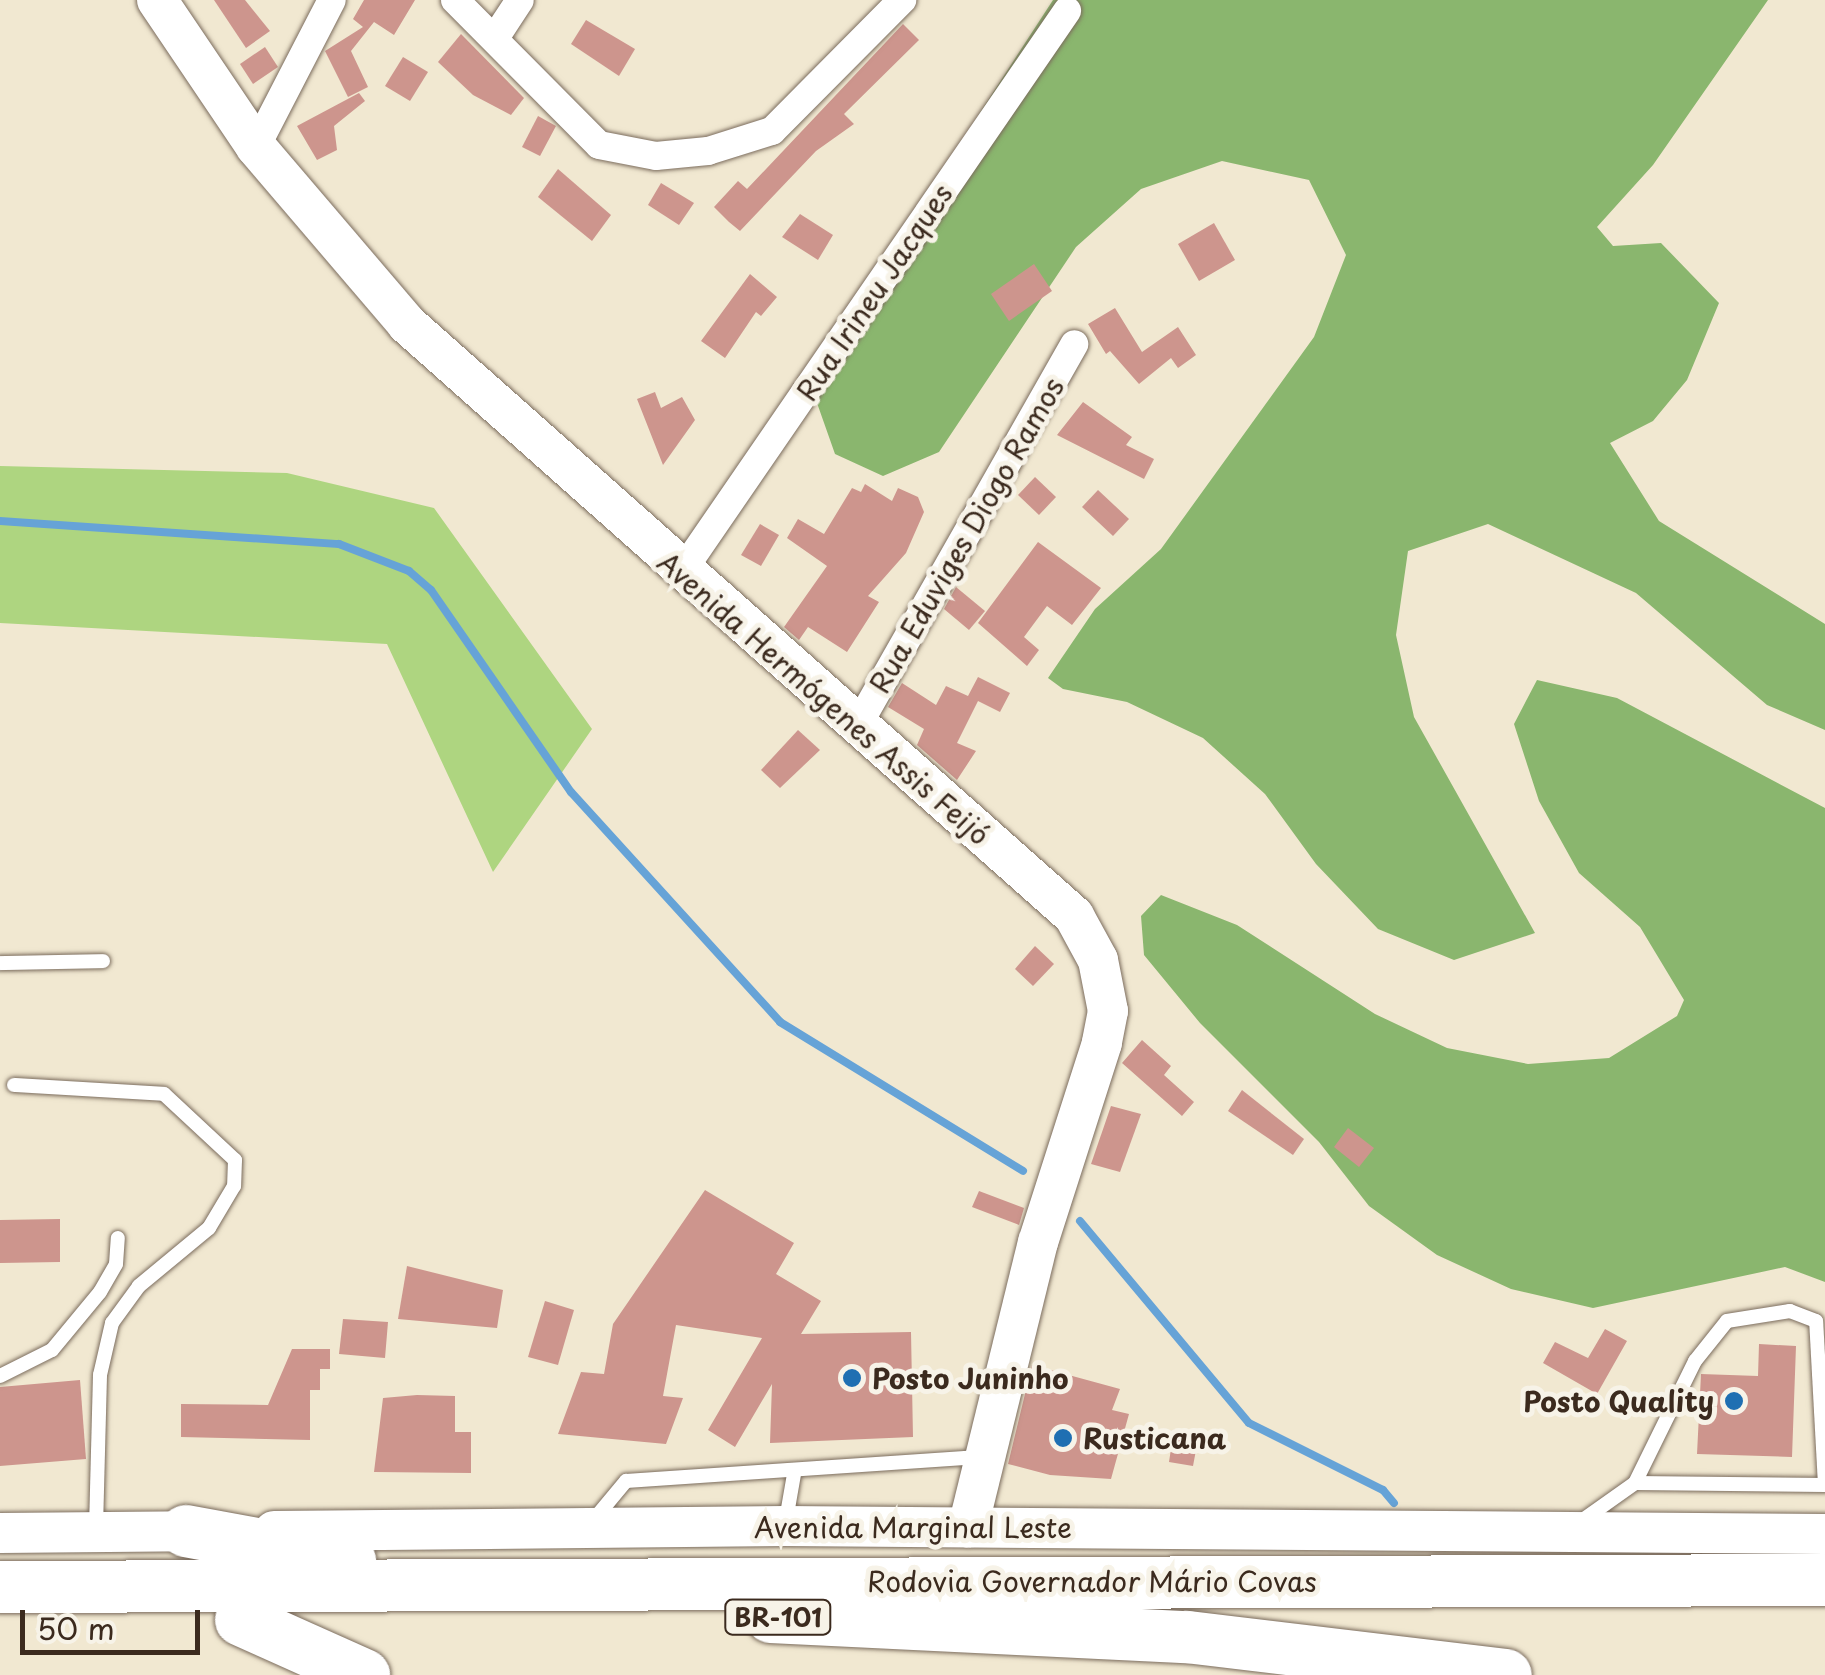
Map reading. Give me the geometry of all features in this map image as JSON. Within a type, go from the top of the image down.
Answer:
[{"type":"highway","points":[[186,1532],[475,1584]]},
{"type":"highway","name":"Rodovia Governador Mário Covas","points":[[0,1587],[1825,1580]]},
{"type":"highway","name":"Rodovia Governador Mário Covas","points":[[0,1622],[882,1619],[1314,1649],[1506,1675]]},
{"type":"highway","points":[[241,1620],[364,1675]]},
{"type":"highway","points":[[1232,1675],[1314,1649]]},
{"type":"main road","name":"Avenida Hermógenes Assis Feijó","points":[[157,0],[256,147],[407,324],[681,573],[1074,916],[1104,978],[1108,1012],[1102,1043],[1038,1242],[968,1528]]},
{"type":"main road","name":"Avenida Marginal Leste","points":[[0,1533],[785,1526],[1571,1528],[1825,1534]]},
{"type":"street","points":[[256,147],[332,0]]},
{"type":"street","points":[[455,0],[599,145],[656,156],[708,151],[772,131],[902,0]]},
{"type":"street","points":[[496,38],[520,0]]},
{"type":"street","name":"Rua Irineu Jacques","points":[[681,573],[1067,11]]},
{"type":"street","name":"Rua Eduviges Diogo Ramos","points":[[858,725],[1074,344]]},
{"type":"lane","points":[[0,963],[102,961]]},
{"type":"lane","points":[[14,1085],[164,1094],[236,1160],[234,1186],[209,1228],[139,1286],[112,1323],[100,1375],[96,1532]]},
{"type":"lane","points":[[0,1376],[52,1350],[100,1292],[116,1264],[118,1238]]},
{"type":"lane","points":[[1571,1528],[1634,1483],[1695,1361],[1727,1320],[1790,1311],[1816,1321],[1825,1485],[1634,1483]]},
{"type":"lane","points":[[588,1528],[626,1481],[794,1474],[984,1456]]},
{"type":"lane","points":[[785,1526],[794,1474]]},
{"type":"green space","points":[[1053,0],[1768,0],[1653,165],[1597,227],[1613,246],[1661,243],[1719,303],[1687,380],[1653,421],[1610,443],[1659,521],[1825,624],[1825,730],[1767,705],[1636,593],[1488,524],[1408,551],[1396,635],[1414,717],[1535,933],[1454,960],[1378,929],[1316,864],[1265,794],[1203,738],[1127,702],[1063,689],[1048,678],[1095,609],[1161,549],[1314,337],[1346,255],[1309,180],[1222,161],[1141,189],[1076,247],[939,452],[883,476],[835,454],[811,386],[848,316]]},
{"type":"green space","points":[[0,466],[287,473],[434,508],[592,729],[493,872],[387,644],[0,623]]},
{"type":"green space","points":[[1537,680],[1617,698],[1825,808],[1825,1282],[1785,1267],[1593,1308],[1511,1289],[1437,1255],[1369,1206],[1319,1142],[1200,1023],[1144,955],[1141,916],[1161,895],[1237,925],[1375,1014],[1447,1048],[1528,1064],[1609,1058],[1677,1016],[1684,1000],[1640,927],[1579,873],[1539,801],[1514,724]]},
{"type":"building","points":[[214,0],[245,0],[270,31],[246,48]]},
{"type":"building","points":[[364,0],[415,0],[394,35],[374,22],[351,51],[368,87],[348,97],[325,51],[363,27],[353,19]]},
{"type":"building","points":[[586,20],[635,49],[619,76],[571,44]]},
{"type":"building","points":[[903,24],[919,40],[844,114],[854,124],[816,151],[740,231],[729,222],[714,207],[738,181],[747,189]]},
{"type":"building","points":[[461,34],[524,98],[511,115],[473,95],[438,62]]},
{"type":"building","points":[[265,47],[278,67],[253,84],[240,64]]},
{"type":"building","points":[[403,57],[428,72],[410,101],[385,86]]},
{"type":"building","points":[[359,93],[365,101],[334,126],[337,150],[317,160],[297,126]]},
{"type":"building","points":[[538,116],[556,126],[540,156],[522,147]]},
{"type":"building","points":[[558,169],[611,215],[592,241],[538,197]]},
{"type":"building","points":[[661,183],[694,203],[679,225],[648,205]]},
{"type":"building","points":[[800,214],[833,235],[818,260],[782,237]]},
{"type":"building","points":[[1214,223],[1235,260],[1199,281],[1178,244]]},
{"type":"building","points":[[1034,264],[1052,291],[1009,321],[991,294]]},
{"type":"building","points":[[750,274],[777,297],[761,316],[756,312],[725,358],[701,341]]},
{"type":"building","points":[[1115,308],[1142,352],[1178,327],[1196,355],[1178,368],[1171,358],[1139,384],[1110,351],[1106,354],[1088,324]]},
{"type":"building","points":[[655,392],[661,408],[682,397],[695,420],[663,465],[637,399]]},
{"type":"building","points":[[1083,402],[1132,437],[1126,445],[1154,459],[1144,479],[1057,435]]},
{"type":"building","points":[[1035,477],[1056,497],[1039,515],[1018,495]]},
{"type":"building","points":[[865,484],[892,501],[898,488],[918,497],[924,512],[906,553],[868,596],[879,602],[847,652],[808,627],[799,640],[784,627],[827,566],[787,538],[798,519],[824,534],[852,488],[861,492]]},
{"type":"building","points":[[1098,490],[1129,519],[1113,536],[1082,507]]},
{"type":"building","points":[[760,524],[779,535],[761,566],[741,555]]},
{"type":"building","points":[[1038,542],[1101,588],[1072,625],[1047,606],[1024,637],[1039,650],[1027,666],[978,623]]},
{"type":"building","points":[[956,587],[985,611],[969,630],[944,609]]},
{"type":"building","points":[[978,677],[1010,693],[1000,712],[978,701],[957,743],[976,751],[957,780],[917,745],[924,729],[888,707],[902,683],[936,705],[946,686],[968,696]]},
{"type":"building","points":[[798,730],[820,750],[780,788],[761,770]]},
{"type":"building","points":[[1035,946],[1054,964],[1033,986],[1015,969]]},
{"type":"building","points":[[1142,1040],[1171,1066],[1164,1075],[1194,1102],[1182,1116],[1122,1063]]},
{"type":"building","points":[[1242,1090],[1304,1139],[1293,1155],[1228,1111]]},
{"type":"building","points":[[1111,1106],[1141,1114],[1120,1172],[1091,1164]]},
{"type":"building","points":[[1348,1128],[1374,1148],[1359,1167],[1334,1147]]},
{"type":"building","points":[[705,1190],[794,1243],[776,1274],[821,1301],[801,1334],[911,1332],[913,1437],[770,1443],[772,1384],[735,1447],[708,1430],[762,1338],[676,1325],[663,1396],[683,1398],[666,1444],[558,1434],[581,1372],[604,1374],[613,1324]]},
{"type":"building","points":[[979,1191],[1024,1208],[1019,1225],[972,1207]]},
{"type":"building","points":[[60,1219],[60,1262],[0,1263],[0,1220]]},
{"type":"building","points":[[407,1266],[503,1290],[497,1328],[398,1319]]},
{"type":"building","points":[[545,1301],[574,1310],[558,1365],[528,1357]]},
{"type":"building","points":[[343,1319],[388,1322],[385,1358],[339,1354]]},
{"type":"building","points":[[1605,1329],[1627,1341],[1597,1394],[1543,1363],[1555,1342],[1588,1358]]},
{"type":"building","points":[[1759,1344],[1796,1346],[1792,1457],[1697,1454],[1701,1374],[1758,1376]]},
{"type":"building","points":[[292,1349],[330,1349],[330,1369],[320,1369],[320,1390],[310,1390],[310,1440],[181,1437],[181,1404],[268,1405]]},
{"type":"building","name":"Rusticana","points":[[1032,1365],[1120,1389],[1112,1410],[1129,1414],[1111,1479],[1050,1475],[1008,1464]]},
{"type":"building","points":[[80,1380],[86,1459],[0,1466],[0,1387]]},
{"type":"building","points":[[455,1396],[455,1432],[471,1432],[471,1473],[374,1472],[383,1398]]},
{"type":"building","points":[[1174,1429],[1199,1434],[1193,1466],[1169,1462]]},
{"type":"waterway","points":[[0,521],[339,544],[409,571],[431,590],[571,792],[780,1022],[1023,1171]]},
{"type":"waterway","points":[[1080,1221],[1249,1423],[1383,1490],[1394,1503]]},
{"type":"place","name":"Posto Juninho","points":[[852,1378]]},
{"type":"place","name":"Posto Quality","points":[[1734,1401]]},
{"type":"place","name":"Rusticana","points":[[1063,1438]]}]
